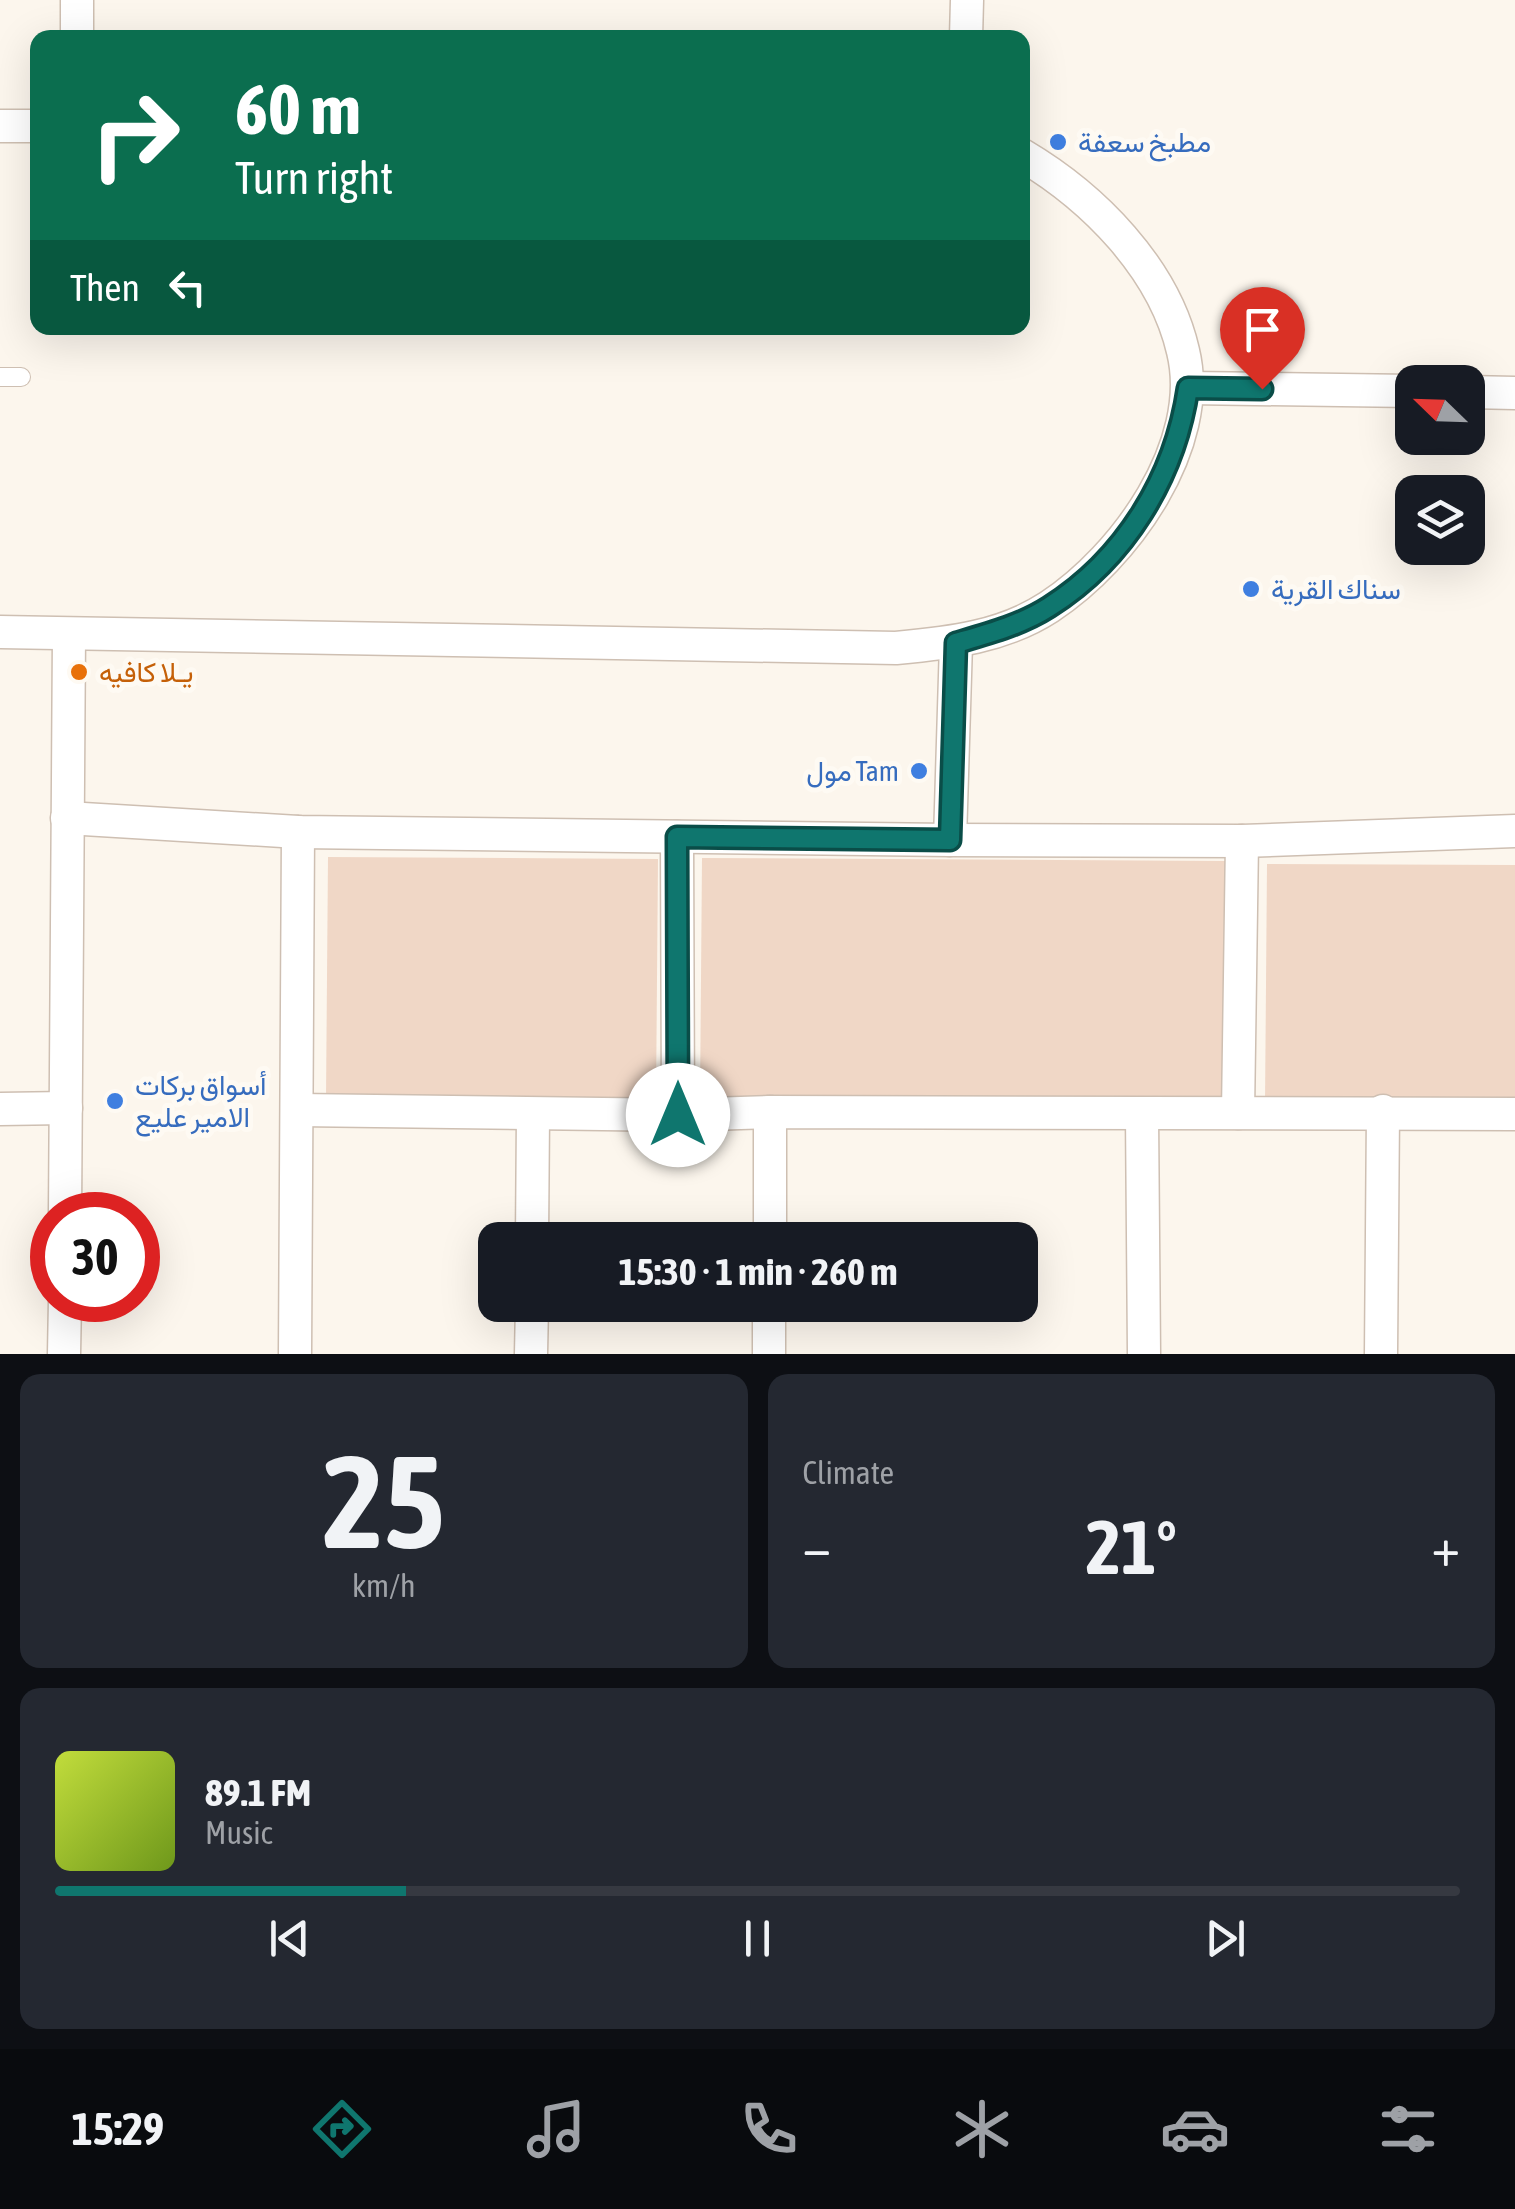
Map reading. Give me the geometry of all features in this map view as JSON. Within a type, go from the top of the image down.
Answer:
[{"type":"street","points":[[77,0],[77,30]]},
{"type":"street","points":[[966,30],[967,0]]},
{"type":"street","points":[[0,126],[30,126]]},
{"type":"street","points":[[0,632],[896,648],[956,643],[996,632],[1048,608],[1093,573],[1140,519],[1166,468],[1183,421],[1188,388],[1184,350],[1164,302],[1136,254],[1086,201],[1030,159]]},
{"type":"street","points":[[1188,388],[1395,392]]},
{"type":"street","points":[[1485,392],[1515,393]]},
{"type":"street","points":[[65,1192],[69,634]]},
{"type":"street","points":[[950,840],[956,643]]},
{"type":"street","points":[[68,818],[298,832],[950,840],[1242,842],[1515,831]]},
{"type":"street","points":[[295,1354],[298,832]]},
{"type":"street","points":[[677,837],[678,1115]]},
{"type":"street","points":[[1238,1113],[1242,842]]},
{"type":"street","points":[[0,1108],[66,1108]]},
{"type":"street","points":[[298,1110],[678,1115],[1515,1114]]},
{"type":"street","points":[[770,1112],[770,1222]]},
{"type":"street","points":[[1381,1354],[1383,1112]]},
{"type":"street","points":[[532,1114],[532,1222]]},
{"type":"street","points":[[1142,1115],[1144,1354]]},
{"type":"street","points":[[64,1322],[64,1354]]},
{"type":"street","points":[[531,1354],[532,1322]]},
{"type":"street","points":[[769,1322],[769,1354]]},
{"type":"lane","points":[[0,377],[21,377]]},
{"type":"building","points":[[328,857],[658,859],[656,1100],[326,1099]]},
{"type":"building","points":[[702,858],[1227,861],[1225,1103],[700,1099]]},
{"type":"building","points":[[1267,864],[1515,865],[1515,1106],[1265,1105]]},
{"type":"place","name":"مطبخ سعفة","points":[[1058,142]]},
{"type":"place","name":"سناك القرية","points":[[1251,589]]},
{"type":"place","name":"يـلا كافيه","points":[[79,672]]},
{"type":"place","name":"مول Tam","points":[[919,771]]},
{"type":"place","name":"أسواق بركات الامير عليع","points":[[115,1101]]},
{"type":"route","points":[[678,1115],[677,837],[950,840],[956,643],[996,632],[1048,608],[1093,573],[1140,519],[1166,468],[1183,421],[1188,388],[1262,389]]}]
